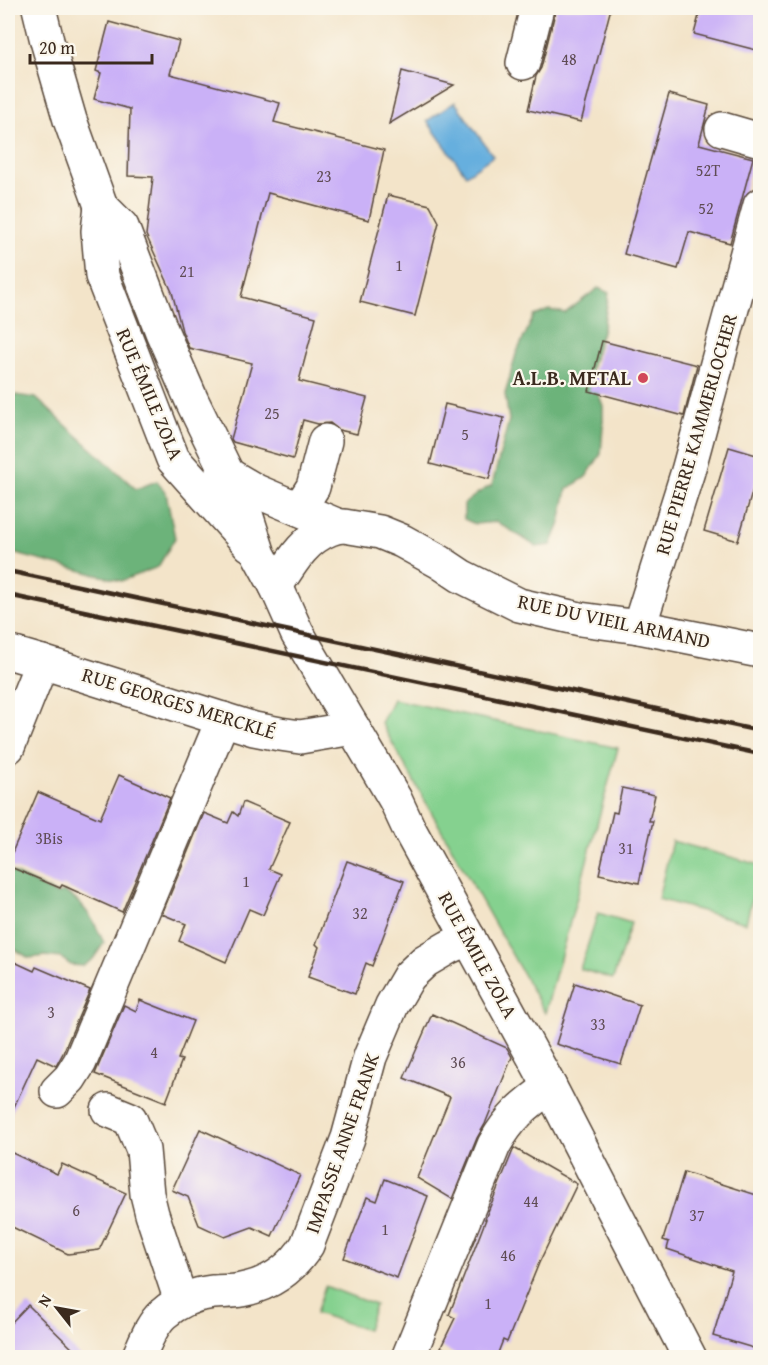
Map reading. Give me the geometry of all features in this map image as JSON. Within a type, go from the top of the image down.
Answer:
[{"type":"street","name":"RUE ÉMILE ZOLA","points":[[39,8],[99,218],[102,276],[173,459],[259,555]]},
{"type":"street","points":[[523,63],[537,8]]},
{"type":"street","points":[[722,129],[760,140]]},
{"type":"street","name":"RUE PIERRE KAMMERLOCHER","points":[[639,627],[688,471],[760,205]]},
{"type":"street","name":"RUE DU VIEIL ARMAND","points":[[99,218],[135,319],[189,442],[204,460],[256,491],[339,526],[380,532],[402,541],[461,576],[519,605],[580,619],[639,627],[760,651]]},
{"type":"street","points":[[299,509],[313,487],[325,441]]},
{"type":"street","name":"RUE ÉMILE ZOLA","points":[[226,473],[244,508],[259,555],[297,633],[394,799],[550,1087],[690,1358]]},
{"type":"street","points":[[276,586],[302,548],[319,533],[339,526]]},
{"type":"street","name":"RUE GEORGES MERCKLÉ","points":[[8,652],[254,729],[300,737],[353,728]]},
{"type":"street","points":[[8,747],[42,662]]},
{"type":"street","points":[[57,1091],[70,1078],[80,1062],[223,719]]},
{"type":"street","name":"IMPASSE ANNE FRANK","points":[[138,1358],[152,1328],[162,1315],[181,1301],[210,1293],[240,1290],[264,1284],[287,1269],[299,1257],[308,1245],[348,1138],[370,1057],[392,1005],[409,976],[425,961],[449,946],[469,938]]},
{"type":"street","points":[[408,1358],[494,1146],[512,1117],[550,1087]]},
{"type":"street","points":[[108,1110],[130,1119],[143,1150],[147,1194],[152,1214],[181,1301]]},
{"type":"green space","points":[[598,288],[609,293],[603,328],[590,371],[603,406],[601,454],[586,477],[567,489],[560,523],[551,545],[536,547],[497,522],[475,524],[464,519],[464,504],[492,485],[509,420],[505,394],[516,354],[534,316],[549,310],[565,313]]},
{"type":"green space","points":[[8,394],[36,398],[136,489],[157,481],[166,493],[175,538],[158,567],[121,581],[8,552]]},
{"type":"green space","points":[[393,699],[618,748],[545,1013],[381,723]]},
{"type":"green space","points":[[672,841],[760,865],[746,923],[658,899]]},
{"type":"green space","points":[[8,870],[56,894],[65,892],[79,902],[93,921],[104,943],[93,959],[83,966],[71,965],[61,958],[45,956],[29,958],[8,946]]},
{"type":"green space","points":[[598,913],[631,923],[613,979],[580,969]]},
{"type":"green space","points":[[325,1286],[375,1305],[367,1330],[316,1313]]},
{"type":"water","points":[[455,102],[493,156],[466,175],[427,121]]},
{"type":"building","points":[[555,8],[611,8],[581,122],[528,110],[536,76],[541,68]]},
{"type":"building","points":[[701,8],[760,8],[760,51],[694,34]]},
{"type":"building","points":[[109,22],[179,41],[170,74],[280,103],[274,122],[384,150],[369,220],[268,193],[241,297],[316,317],[299,381],[367,398],[357,434],[339,430],[330,423],[318,424],[303,420],[293,459],[233,442],[231,439],[252,363],[189,348],[172,292],[146,235],[153,177],[128,176],[130,109],[94,99],[101,73],[96,71]]},
{"type":"building","points":[[402,71],[454,85],[389,124]]},
{"type":"building","points":[[669,94],[709,105],[699,144],[753,158],[730,243],[689,232],[678,269],[624,254]]},
{"type":"building","points":[[388,195],[430,205],[439,222],[415,316],[360,302]]},
{"type":"building","name":"A.L.B. METAL","points":[[602,341],[697,365],[684,416],[589,391]]},
{"type":"building","points":[[445,404],[504,418],[489,479],[430,464]]},
{"type":"building","points":[[729,447],[760,456],[760,465],[738,541],[704,531]]},
{"type":"building","points":[[119,775],[170,798],[122,912],[62,885],[60,888],[8,866],[38,792],[100,819]]},
{"type":"building","points":[[622,788],[655,795],[649,821],[653,821],[639,883],[599,874],[613,812],[617,813]]},
{"type":"building","points":[[243,802],[290,822],[269,869],[281,874],[263,915],[249,909],[226,962],[179,941],[186,924],[162,914],[204,813],[228,823],[233,812],[238,816]]},
{"type":"building","points":[[347,861],[404,881],[372,966],[366,963],[355,994],[308,977],[319,947],[316,944]]},
{"type":"building","points":[[8,959],[34,971],[36,967],[90,990],[56,1066],[37,1057],[8,1120]]},
{"type":"building","points":[[575,983],[640,1005],[621,1064],[556,1044]]},
{"type":"building","points":[[140,1000],[193,1021],[178,1059],[182,1060],[166,1102],[95,1074],[124,1005],[136,1011]]},
{"type":"building","points":[[432,1014],[507,1048],[512,1057],[452,1199],[417,1178],[450,1097],[404,1078]]},
{"type":"building","points":[[200,1129],[300,1175],[272,1236],[252,1227],[225,1237],[199,1225],[188,1197],[172,1190]]},
{"type":"building","points":[[514,1148],[577,1184],[539,1263],[507,1342],[503,1340],[496,1358],[462,1358],[441,1347],[455,1318],[449,1315]]},
{"type":"building","points":[[8,1151],[57,1174],[62,1164],[126,1193],[99,1250],[68,1254],[8,1225]]},
{"type":"building","points":[[684,1172],[760,1196],[760,1350],[713,1336],[732,1271],[667,1249],[669,1242],[663,1240]]},
{"type":"building","points":[[385,1179],[428,1196],[397,1278],[344,1258],[367,1197],[377,1201]]},
{"type":"building","points":[[28,1305],[82,1358],[8,1358],[8,1326]]},
{"type":"railway","points":[[8,571],[760,731]]},
{"type":"railway","points":[[8,595],[760,754]]},
{"type":"place","name":"A.L.B. METAL","points":[[643,378]]}]
